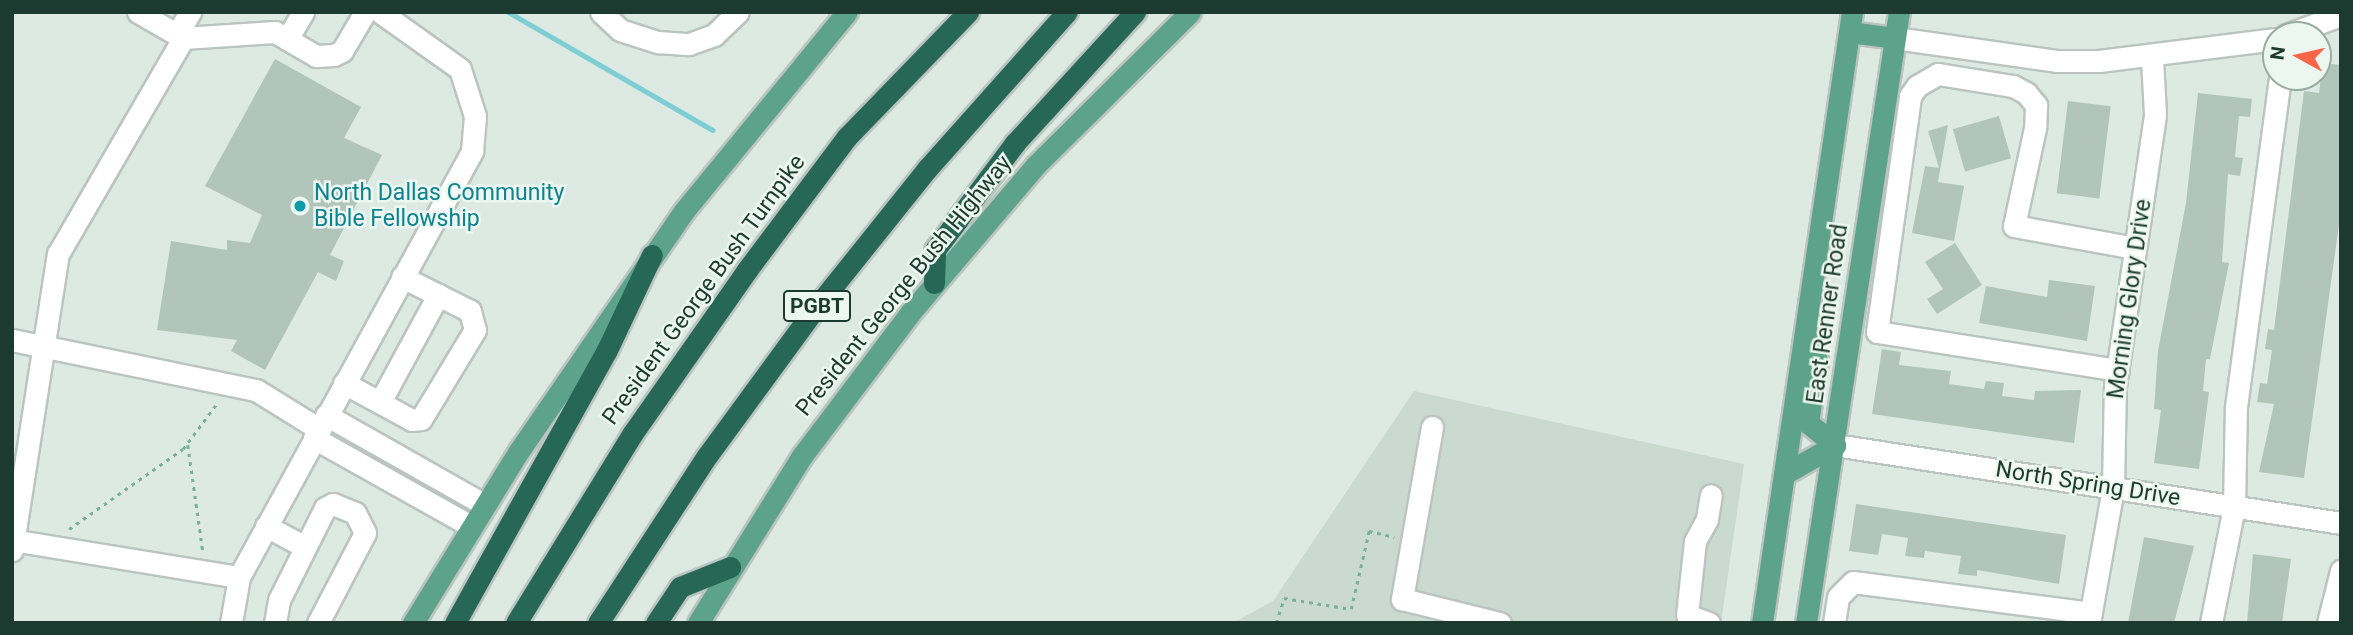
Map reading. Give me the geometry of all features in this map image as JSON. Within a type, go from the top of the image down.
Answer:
[{"type":"highway","name":"President George Bush Turnpike","points":[[516,623],[633,433],[755,260],[847,137],[968,12]]},
{"type":"highway","name":"PGBT","points":[[598,623],[707,456],[814,310],[927,169],[1067,12]]},
{"type":"highway","points":[[934,283],[935,250],[1015,143],[1135,12]]},
{"type":"highway","points":[[456,623],[607,350],[652,255]]},
{"type":"highway","points":[[656,623],[680,587],[730,567]]},
{"type":"main road","points":[[413,623],[471,526],[652,255],[726,156],[847,12]]},
{"type":"main road","name":"President George Bush Highway","points":[[698,623],[730,567],[825,423],[934,283],[1036,165],[1190,12]]},
{"type":"main road","name":"East Renner Road","points":[[1806,623],[1899,12]]},
{"type":"main road","points":[[1850,22],[1895,38]]},
{"type":"main road","name":"East Renner Road","points":[[1762,623],[1850,22]]},
{"type":"main road","points":[[1784,474],[1835,445],[1808,422],[1817,361],[1805,328]]},
{"type":"street","points":[[138,12],[180,36],[275,32],[316,56],[334,55],[342,51],[365,12]]},
{"type":"street","points":[[190,12],[180,36],[58,254],[41,346],[13,543],[239,576]]},
{"type":"street","points":[[238,33],[250,12]]},
{"type":"street","points":[[287,39],[303,12]]},
{"type":"street","points":[[231,623],[239,576],[472,150],[475,116],[460,69],[380,12]]},
{"type":"street","points":[[601,12],[620,30],[658,42],[689,44],[714,36],[738,12]]},
{"type":"street","points":[[1895,38],[2056,61],[2152,58],[2262,41]]},
{"type":"street","name":"Morning Glory Drive","points":[[2090,618],[2113,488],[2118,370],[2155,114],[2152,58]]},
{"type":"street","points":[[2118,370],[1877,332],[1910,96],[1929,76],[2013,86],[2036,105],[2024,194],[2014,226],[2136,248]]},
{"type":"street","points":[[2211,623],[2234,507],[2236,407],[2278,91]]},
{"type":"street","points":[[344,383],[412,420],[427,415],[475,330],[470,311],[402,278]]},
{"type":"street","points":[[380,402],[438,296]]},
{"type":"street","points":[[12,341],[256,390],[320,427],[471,526]]},
{"type":"street","points":[[320,427],[485,505]]},
{"type":"street","points":[[1432,427],[1402,599],[1500,623]]},
{"type":"street","name":"North Spring Drive","points":[[1835,445],[2341,523]]},
{"type":"street","points":[[1709,623],[1687,615],[1695,541],[1707,519],[1711,495]]},
{"type":"street","points":[[275,623],[279,600],[325,508],[333,504],[355,513],[363,526],[363,540],[318,623]]},
{"type":"street","points":[[266,526],[305,547]]},
{"type":"street","points":[[2328,623],[2341,571]]},
{"type":"street","points":[[1835,623],[1839,597],[1853,582],[2090,618]]},
{"type":"path","points":[[65,531],[185,450],[220,400]]},
{"type":"path","points":[[185,450],[204,562]]},
{"type":"path","points":[[1276,623],[1284,598],[1351,609],[1369,531],[1412,541]]},
{"type":"shaded area","points":[[1414,391],[1744,464],[1721,623],[1233,623],[1273,601]]},
{"type":"building","name":"North Dallas Community Bible Fellowship","points":[[275,59],[361,107],[344,138],[382,155],[330,255],[344,261],[336,281],[318,272],[265,370],[231,351],[237,340],[157,330],[171,241],[227,250],[227,240],[250,243],[262,215],[205,186]]},
{"type":"building","points":[[2332,64],[2341,65],[2341,210],[2304,478],[2259,472],[2274,404],[2257,402],[2260,383],[2267,384],[2272,350],[2265,349],[2268,329],[2274,330],[2304,91],[2332,91]]},
{"type":"building","points":[[2198,93],[2252,99],[2250,117],[2239,116],[2235,157],[2243,158],[2240,176],[2228,174],[2222,262],[2229,263],[2210,359],[2206,359],[2203,391],[2209,392],[2199,469],[2154,463],[2161,410],[2154,409],[2158,351],[2186,203]]},
{"type":"building","points":[[2068,101],[2111,106],[2099,199],[2057,193]]},
{"type":"building","points":[[1999,116],[2011,158],[1965,172],[1953,129]]},
{"type":"building","points":[[1948,125],[1938,182],[1964,186],[1954,241],[1912,233],[1925,166],[1939,168],[1928,131]]},
{"type":"building","points":[[1955,243],[1982,285],[1937,314],[1927,299],[1943,289],[1925,262]]},
{"type":"building","points":[[2049,280],[2095,286],[2087,341],[1979,323],[1986,286],[2047,297]]},
{"type":"building","points":[[1882,349],[1901,352],[1899,365],[1951,371],[1949,384],[1984,389],[1986,381],[2004,383],[2002,396],[2034,400],[2035,391],[2081,390],[2074,443],[1872,414]]},
{"type":"building","points":[[1856,504],[2066,535],[2059,584],[1977,570],[1977,576],[1958,574],[1961,556],[1925,551],[1924,558],[1905,556],[1908,538],[1882,534],[1878,555],[1849,551]]},
{"type":"building","points":[[2144,537],[2194,546],[2174,623],[2128,623]]},
{"type":"building","points":[[2253,554],[2291,559],[2282,623],[2247,623]]},
{"type":"waterway","points":[[508,12],[712,130]]},
{"type":"place","name":"North Dallas Community Bible Fellowship","points":[[300,206]]}]
